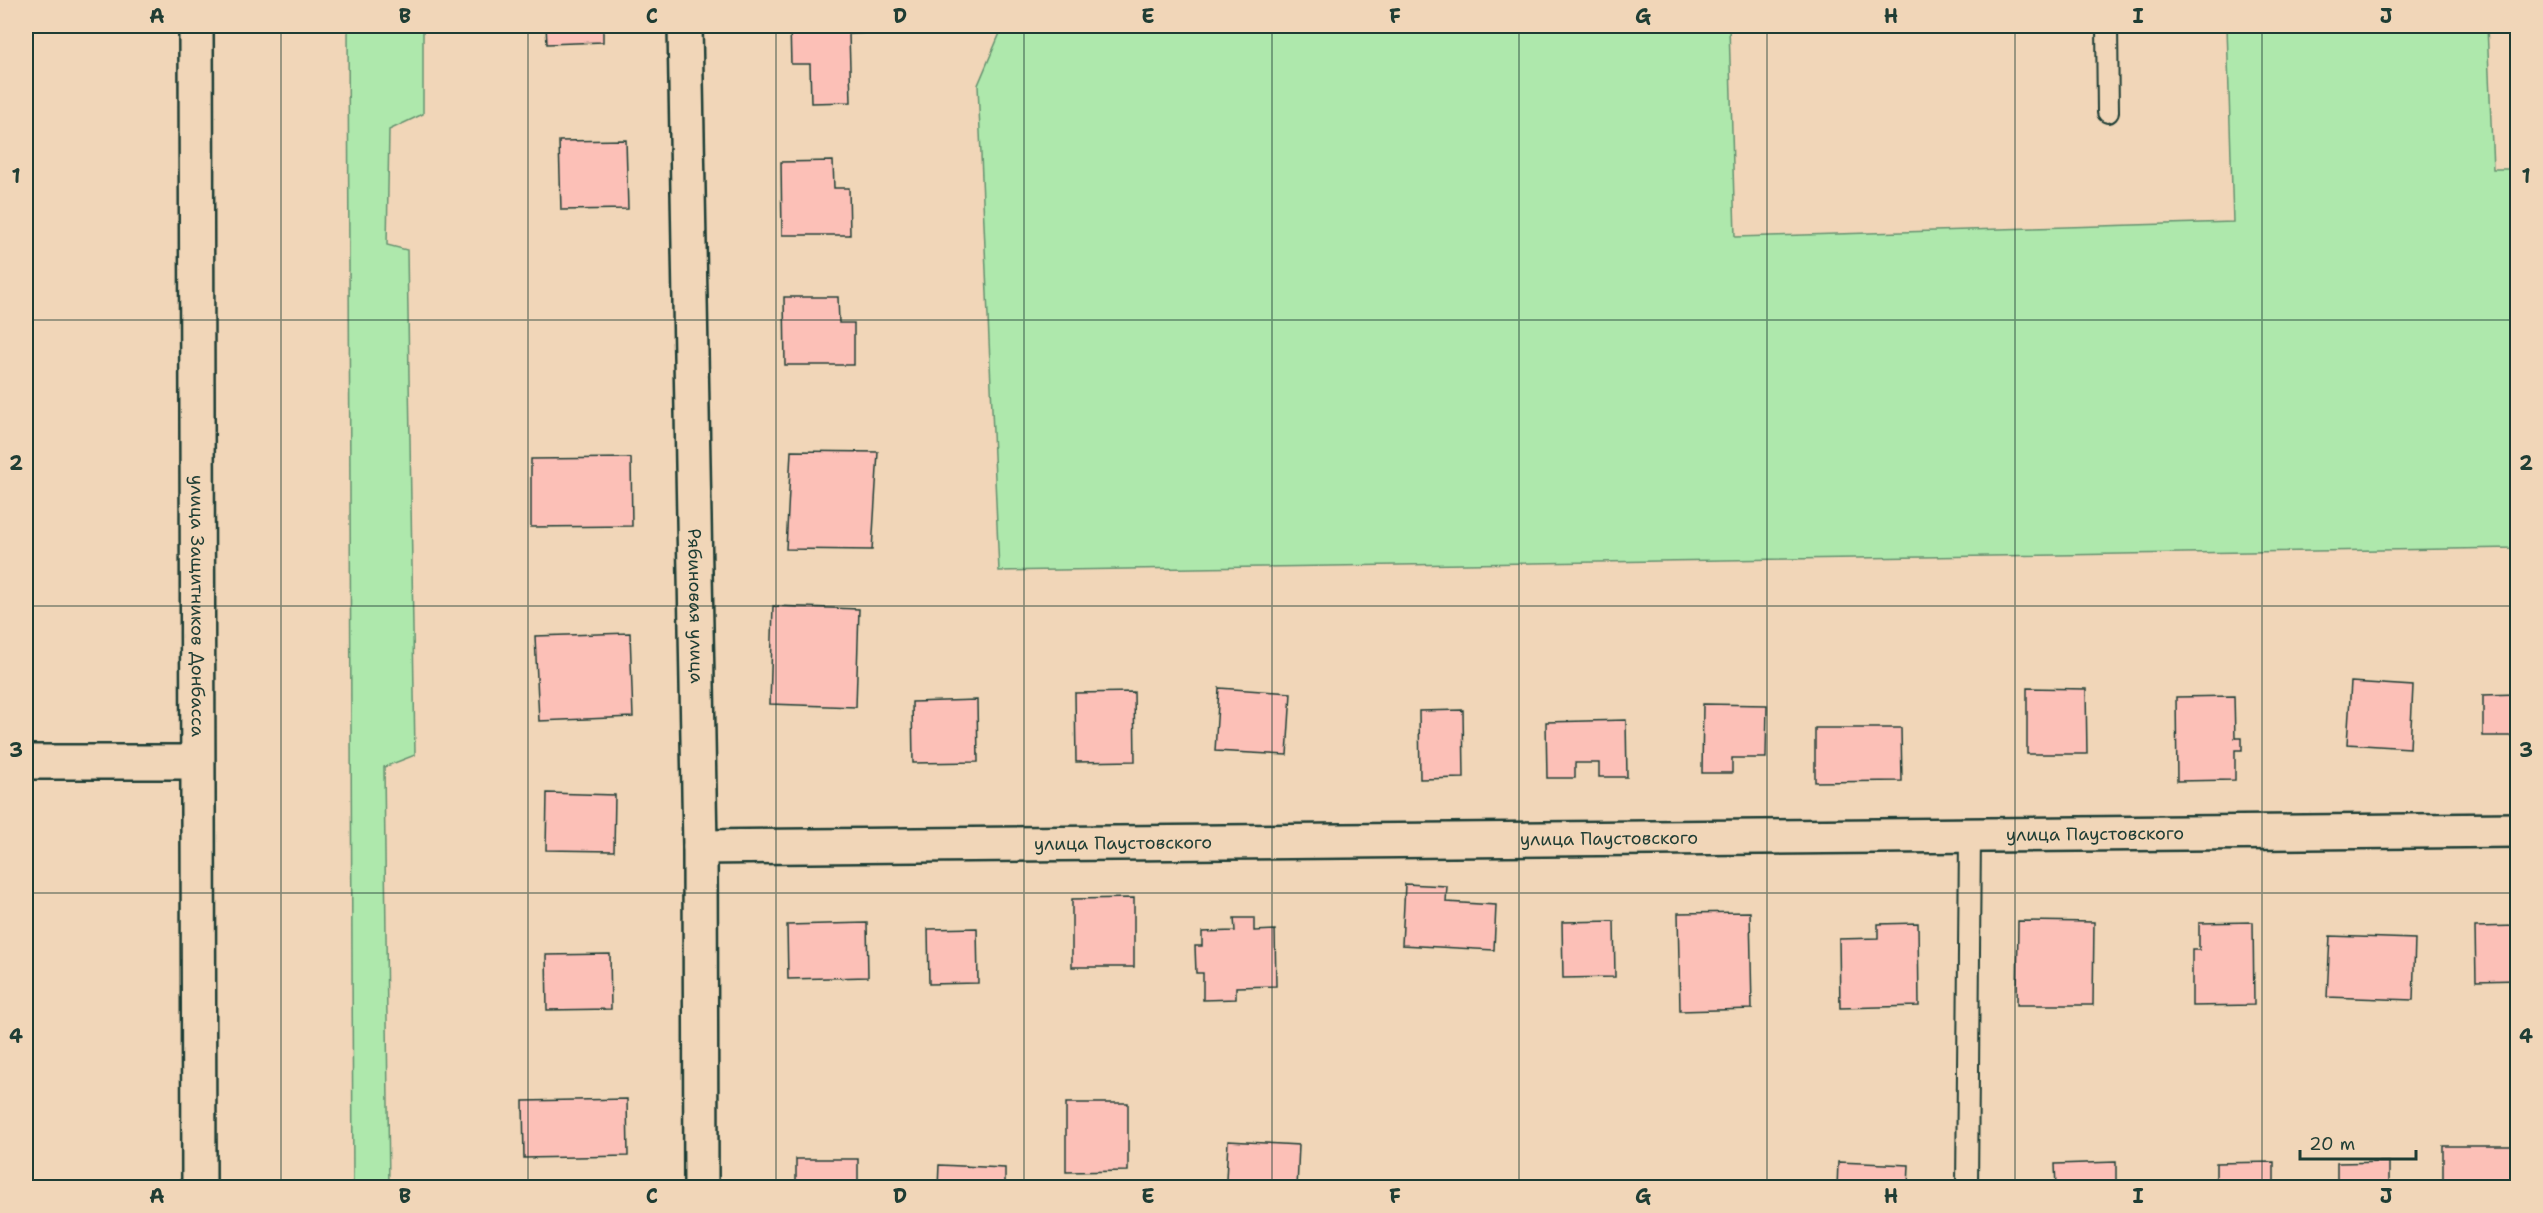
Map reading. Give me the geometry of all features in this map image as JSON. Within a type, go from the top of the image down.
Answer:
[{"type":"street","name":"улица Защитников Донбасса","points":[[196,26],[196,762],[199,1188]]},
{"type":"street","name":"Рябиновая улица","points":[[685,26],[700,847],[701,1188]]},
{"type":"street","points":[[26,762],[196,762]]},
{"type":"street","name":"улица Паустовского","points":[[700,847],[2517,830]]},
{"type":"lane","points":[[2107,26],[2108,112]]},
{"type":"lane","points":[[1966,1188],[1970,835]]},
{"type":"green space","points":[[348,26],[423,26],[423,114],[389,130],[387,245],[407,250],[415,755],[384,767],[389,1188],[353,1187]]},
{"type":"green space","points":[[1003,26],[1729,26],[1735,237],[2233,222],[2227,26],[2487,26],[2493,169],[2517,169],[2517,548],[999,571],[978,85]]},
{"type":"building","points":[[546,26],[603,26],[603,42],[547,44]]},
{"type":"building","points":[[790,26],[869,26],[869,33],[849,34],[851,102],[811,103],[810,64],[791,64]]},
{"type":"building","points":[[626,140],[628,209],[561,210],[559,141]]},
{"type":"building","points":[[833,161],[834,188],[849,188],[850,235],[782,235],[781,162]]},
{"type":"building","points":[[784,297],[838,297],[839,323],[854,323],[854,365],[785,365]]},
{"type":"building","points":[[791,451],[878,452],[872,550],[786,549]]},
{"type":"building","points":[[631,458],[632,526],[531,527],[531,459]]},
{"type":"building","points":[[773,606],[859,609],[856,707],[770,704]]},
{"type":"building","points":[[630,633],[633,717],[539,721],[535,636]]},
{"type":"building","points":[[2351,682],[2413,686],[2410,748],[2347,744]]},
{"type":"building","points":[[1219,688],[1291,693],[1287,755],[1215,751]]},
{"type":"building","points":[[2027,688],[2086,689],[2087,754],[2027,754]]},
{"type":"building","points":[[1134,692],[1135,761],[1076,762],[1075,693]]},
{"type":"building","points":[[2518,694],[2518,748],[2516,736],[2483,736],[2483,695]]},
{"type":"building","points":[[2234,696],[2235,738],[2242,738],[2242,750],[2235,750],[2235,780],[2177,781],[2176,697]]},
{"type":"building","points":[[977,700],[978,762],[913,763],[912,702]]},
{"type":"building","points":[[1703,704],[1767,705],[1766,758],[1732,758],[1732,773],[1702,773]]},
{"type":"building","points":[[1463,710],[1464,778],[1420,779],[1419,711]]},
{"type":"building","points":[[1626,720],[1627,777],[1599,777],[1599,763],[1575,763],[1575,778],[1547,778],[1546,722]]},
{"type":"building","points":[[1815,728],[1901,728],[1902,781],[1815,782]]},
{"type":"building","points":[[547,793],[615,795],[614,851],[546,850]]},
{"type":"building","points":[[1405,884],[1447,886],[1446,902],[1496,905],[1494,950],[1402,945]]},
{"type":"building","points":[[1134,898],[1134,967],[1072,967],[1072,899]]},
{"type":"building","points":[[1750,912],[1752,1009],[1680,1011],[1678,913]]},
{"type":"building","points":[[1234,918],[1254,918],[1254,931],[1275,930],[1276,986],[1236,987],[1236,999],[1203,1000],[1203,973],[1196,973],[1195,946],[1202,946],[1202,932],[1235,931]]},
{"type":"building","points":[[1614,921],[1615,977],[1563,978],[1562,922]]},
{"type":"building","points":[[2018,921],[2094,922],[2093,1005],[2017,1005]]},
{"type":"building","points":[[2253,922],[2254,1005],[2192,1006],[2192,950],[2199,950],[2199,923]]},
{"type":"building","points":[[867,923],[868,977],[788,979],[787,925]]},
{"type":"building","points":[[1918,923],[1919,1006],[1840,1008],[1839,939],[1878,938],[1878,924]]},
{"type":"building","points":[[2518,926],[2518,980],[2476,981],[2475,927]]},
{"type":"building","points":[[977,928],[978,983],[929,984],[928,929]]},
{"type":"building","points":[[2330,936],[2415,939],[2413,1000],[2327,997]]},
{"type":"building","points":[[610,954],[611,1009],[547,1010],[546,955]]},
{"type":"building","points":[[627,1099],[628,1156],[524,1158],[523,1101]]},
{"type":"building","points":[[1066,1103],[1128,1103],[1128,1171],[1066,1172]]},
{"type":"building","points":[[1228,1141],[1299,1145],[1297,1188],[1255,1188],[1255,1181],[1226,1180]]},
{"type":"building","points":[[2443,1146],[2518,1146],[2518,1188],[2443,1188]]},
{"type":"building","points":[[796,1159],[858,1159],[858,1188],[796,1188]]},
{"type":"building","points":[[1838,1162],[1909,1165],[1908,1188],[1837,1188]]},
{"type":"building","points":[[2116,1162],[2116,1188],[2056,1188],[2055,1164]]},
{"type":"building","points":[[2274,1162],[2274,1188],[2216,1188],[2216,1163]]},
{"type":"building","points":[[2389,1162],[2389,1188],[2337,1188],[2337,1163]]},
{"type":"building","points":[[939,1165],[1005,1168],[1005,1188],[938,1188]]}]
